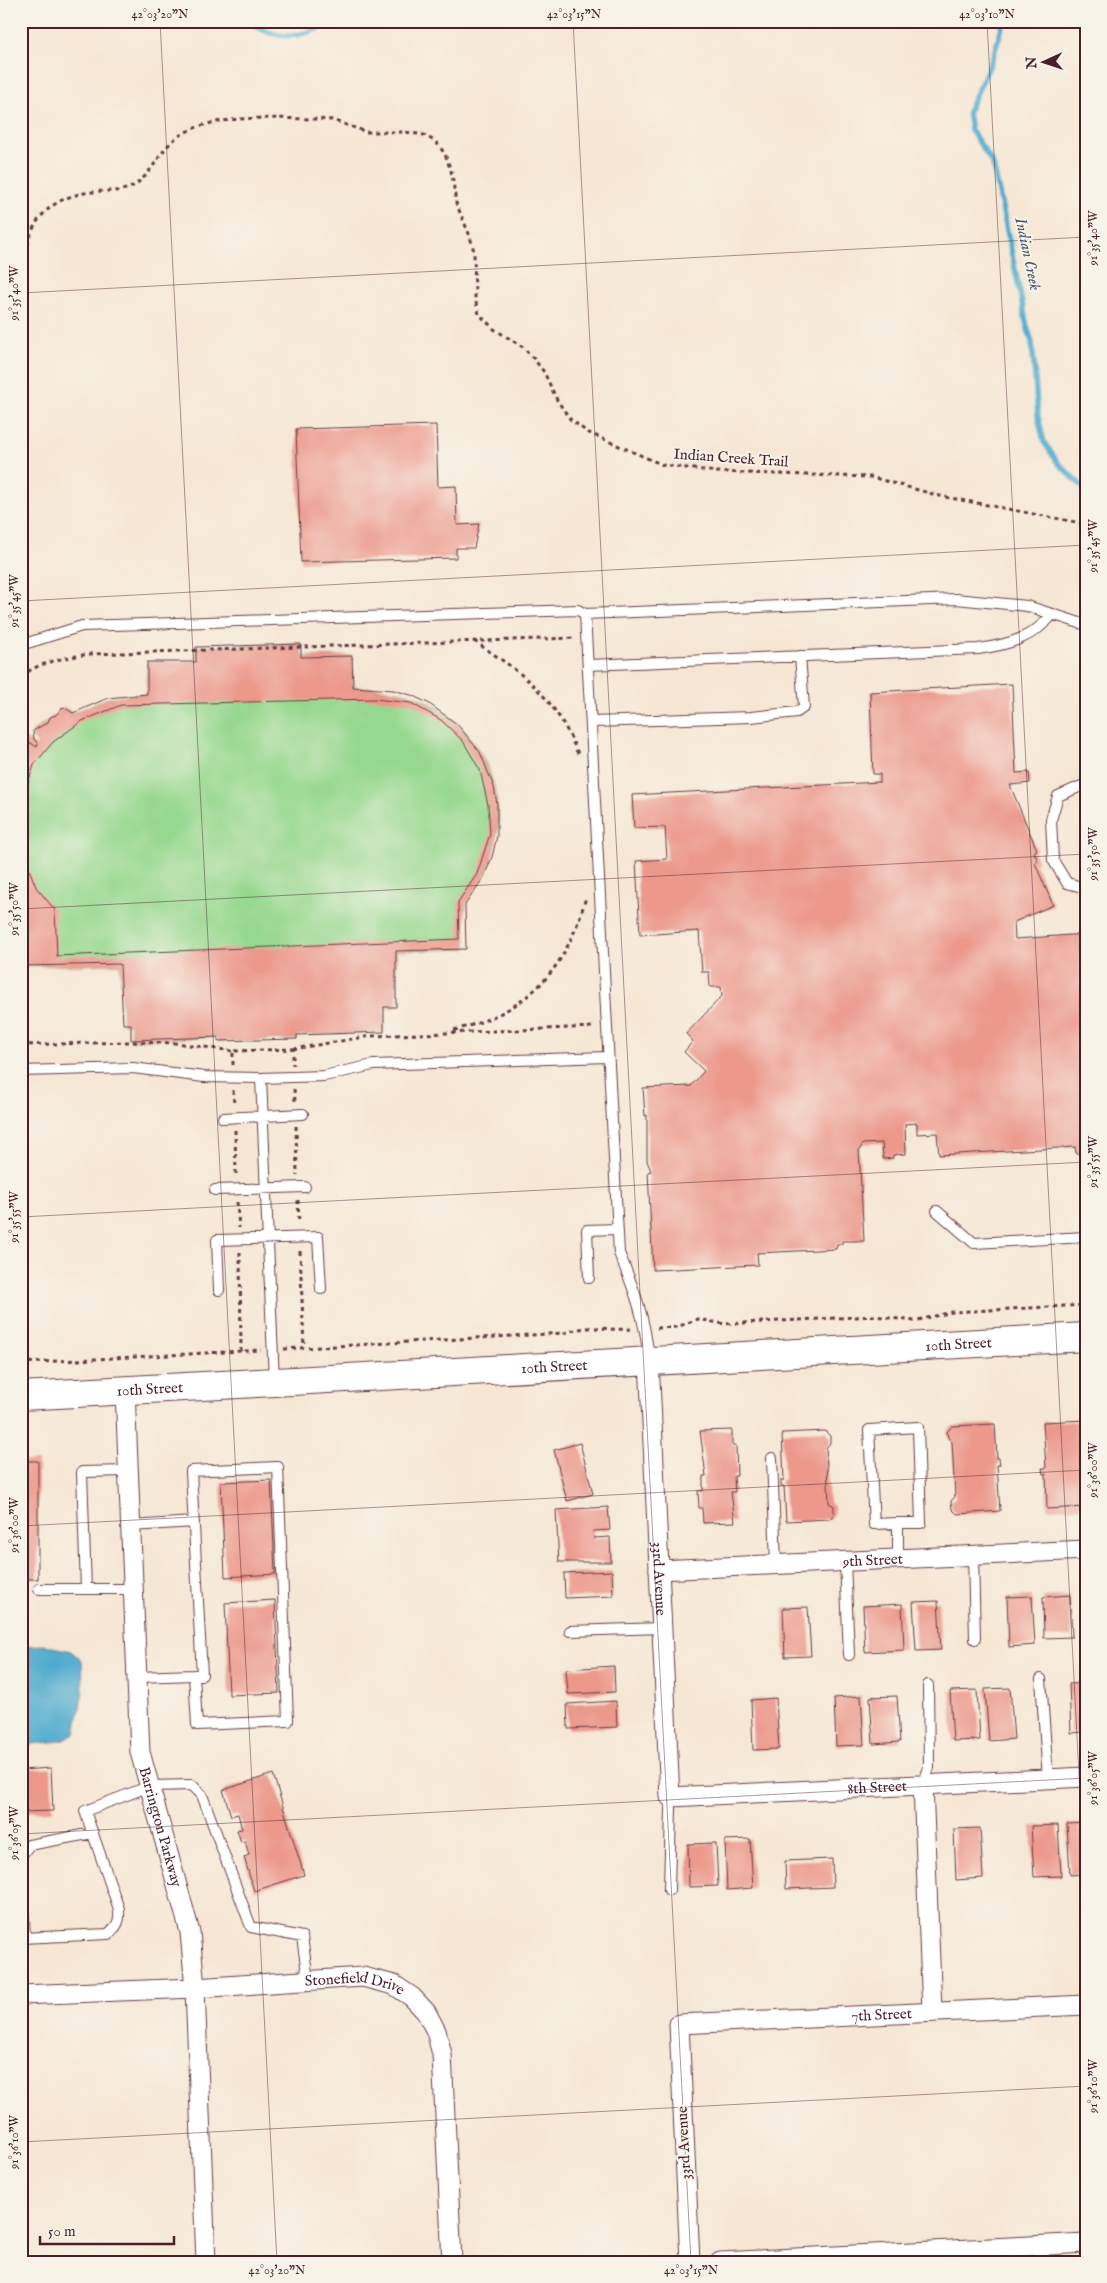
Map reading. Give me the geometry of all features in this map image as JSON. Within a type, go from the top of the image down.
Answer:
[{"type":"street","name":"10th Street","points":[[21,1396],[1086,1337]]},
{"type":"street","name":"33rd Avenue","points":[[649,1360],[670,1797]]},
{"type":"street","name":"Barrington Parkway","points":[[125,1390],[140,1752],[190,1932],[195,1988],[206,2262]]},
{"type":"street","name":"9th Street","points":[[659,1570],[1086,1550]]},
{"type":"street","name":"8th Street","points":[[670,1797],[1086,1777]]},
{"type":"street","points":[[923,1785],[932,2012]]},
{"type":"street","name":"Stonefield Drive","points":[[21,1995],[195,1988],[363,1977],[394,1985],[412,1997],[426,2012],[436,2031],[442,2054],[452,2262]]},
{"type":"street","name":"7th Street","points":[[679,2024],[1086,2005]]},
{"type":"street","name":"33rd Avenue","points":[[679,2024],[690,2262]]},
{"type":"street","points":[[720,2262],[1086,2244]]},
{"type":"lane","points":[[21,645],[82,626],[578,610],[585,614],[956,599],[1027,606],[1086,625]]},
{"type":"lane","points":[[585,614],[618,1253],[634,1288],[646,1328],[649,1360]]},
{"type":"lane","points":[[588,665],[978,649],[1006,645],[1031,634],[1053,614]]},
{"type":"lane","points":[[591,722],[752,717],[797,712],[804,707],[800,656]]},
{"type":"lane","points":[[1086,784],[1058,796],[1051,820],[1053,860],[1067,883],[1086,888]]},
{"type":"lane","points":[[21,1071],[133,1068],[204,1077],[261,1078],[324,1076],[373,1066],[608,1057]]},
{"type":"lane","points":[[261,1078],[274,1382]]},
{"type":"lane","points":[[223,1118],[303,1114]]},
{"type":"lane","points":[[215,1190],[305,1187]]},
{"type":"lane","points":[[937,1211],[974,1243],[1086,1237]]},
{"type":"lane","points":[[588,1278],[587,1230],[617,1229]]},
{"type":"lane","points":[[219,1290],[218,1240],[318,1237],[321,1289]]},
{"type":"lane","points":[[918,1427],[920,1523],[898,1523],[874,1524],[869,1430],[918,1427]]},
{"type":"lane","points":[[772,1458],[776,1564]]},
{"type":"lane","points":[[137,1677],[202,1674],[191,1471],[278,1467],[288,1721],[197,1725],[194,1675]]},
{"type":"lane","points":[[86,1589],[82,1472],[128,1471]]},
{"type":"lane","points":[[131,1526],[194,1522]]},
{"type":"lane","points":[[898,1523],[898,1558]]},
{"type":"lane","points":[[973,1555],[975,1639]]},
{"type":"lane","points":[[845,1561],[850,1655]]},
{"type":"lane","points":[[39,1589],[134,1589]]},
{"type":"lane","points":[[570,1631],[662,1628]]},
{"type":"lane","points":[[1041,1679],[1048,1779]]},
{"type":"lane","points":[[923,1785],[929,1767],[928,1685]]},
{"type":"lane","points":[[93,1833],[29,1845],[21,1857],[23,1938],[108,1934],[117,1926],[120,1920],[119,1909],[93,1833],[85,1811],[150,1786],[192,1785],[202,1795],[251,1927],[302,1937],[308,1980]]},
{"type":"lane","points":[[670,1797],[672,1809],[670,1890]]},
{"type":"path","name":"Indian Creek Trail","points":[[21,276],[28,242],[41,214],[67,197],[132,186],[149,172],[163,151],[176,138],[190,130],[218,121],[318,119],[332,120],[367,132],[405,132],[424,136],[436,142],[446,154],[452,174],[456,203],[465,222],[474,252],[475,299],[480,314],[494,329],[523,347],[534,359],[544,372],[561,406],[570,419],[586,432],[663,465],[717,472],[871,477],[940,496],[1086,524]]},
{"type":"path","points":[[21,676],[29,670],[62,658],[92,654],[576,638]]},
{"type":"path","points":[[474,641],[516,669],[541,692],[560,718],[581,757],[581,746]]},
{"type":"path","points":[[446,1032],[477,1024],[502,1014],[521,1002],[537,988],[570,943],[588,887]]},
{"type":"path","points":[[589,896],[589,906]]},
{"type":"path","points":[[21,1045],[128,1042],[175,1044],[233,1051],[293,1050],[371,1036],[595,1027],[595,1018]]},
{"type":"path","points":[[293,1050],[294,1065]]},
{"type":"path","points":[[233,1051],[233,1067]]},
{"type":"path","points":[[294,1089],[295,1101]]},
{"type":"path","points":[[233,1090],[234,1104]]},
{"type":"path","points":[[296,1124],[297,1175]]},
{"type":"path","points":[[235,1128],[236,1177]]},
{"type":"path","points":[[298,1199],[299,1225]]},
{"type":"path","points":[[237,1200],[239,1228]]},
{"type":"path","points":[[300,1248],[304,1348]]},
{"type":"path","points":[[240,1252],[242,1351]]},
{"type":"path","points":[[21,1363],[565,1333],[583,1327],[612,1330],[677,1327],[698,1319],[724,1324],[874,1316],[914,1321],[952,1312],[1086,1305]]},
{"type":"green space","points":[[301,644],[302,657],[352,656],[353,687],[402,692],[430,703],[449,716],[465,732],[479,751],[489,772],[496,794],[498,816],[496,839],[489,864],[483,878],[470,896],[465,907],[466,949],[396,951],[396,1007],[384,1007],[384,1032],[297,1035],[297,1039],[218,1041],[218,1037],[131,1040],[131,1024],[123,1024],[120,964],[21,966],[21,737],[37,747],[38,744],[34,739],[33,731],[56,715],[63,707],[73,713],[108,698],[147,694],[147,662],[195,662],[196,647]]},
{"type":"water","points":[[44,1645],[71,1651],[82,1661],[83,1692],[75,1734],[61,1741],[21,1745],[21,1646]]},
{"type":"building","points":[[436,425],[438,487],[456,486],[457,525],[479,524],[474,548],[456,548],[456,558],[301,562],[296,429]]},
{"type":"building","points":[[301,644],[301,657],[352,656],[353,687],[393,690],[411,695],[428,703],[457,724],[480,752],[494,787],[497,804],[497,836],[492,857],[484,877],[465,905],[466,949],[396,951],[396,1007],[384,1007],[384,1032],[297,1035],[297,1039],[218,1041],[218,1037],[131,1040],[131,1024],[123,1024],[120,964],[21,966],[21,842],[36,887],[55,910],[57,956],[459,939],[458,902],[477,874],[490,834],[488,805],[480,770],[463,741],[441,720],[411,703],[374,699],[121,705],[82,721],[53,742],[34,765],[24,796],[21,814],[21,737],[37,747],[38,744],[34,739],[33,731],[48,722],[50,717],[56,715],[63,707],[73,713],[108,698],[147,694],[147,662],[196,662],[196,647]]},
{"type":"building","points":[[1012,684],[1016,773],[1029,772],[1030,783],[1010,785],[1037,850],[1034,852],[1038,861],[1035,863],[1053,905],[1014,922],[1015,939],[1086,934],[1086,1153],[1076,1153],[1075,1147],[939,1155],[937,1133],[917,1134],[917,1123],[905,1124],[906,1154],[893,1155],[893,1158],[883,1159],[882,1143],[863,1144],[859,1150],[864,1241],[842,1241],[842,1244],[837,1244],[836,1249],[757,1253],[758,1265],[653,1270],[648,1172],[651,1171],[647,1161],[647,1115],[645,1116],[643,1088],[691,1086],[704,1071],[684,1052],[693,1041],[686,1034],[722,996],[721,987],[710,987],[709,972],[702,972],[699,931],[640,935],[636,861],[667,859],[665,827],[634,828],[632,795],[880,782],[880,774],[873,774],[870,692]]},
{"type":"building","points":[[1086,1420],[1086,1507],[1047,1509],[1046,1474],[1043,1474],[1042,1468],[1046,1468],[1043,1422]]},
{"type":"building","points":[[995,1424],[997,1458],[999,1458],[1000,1465],[997,1465],[1000,1511],[957,1514],[952,1509],[951,1501],[955,1497],[952,1442],[948,1438],[947,1432],[952,1426]]},
{"type":"building","points":[[732,1430],[732,1445],[736,1445],[737,1476],[734,1476],[735,1492],[731,1492],[735,1522],[703,1523],[702,1508],[699,1508],[698,1491],[703,1491],[703,1476],[706,1476],[700,1431]]},
{"type":"building","points":[[825,1431],[830,1436],[830,1443],[826,1448],[829,1503],[834,1506],[834,1514],[830,1519],[786,1521],[784,1486],[781,1486],[781,1480],[784,1480],[782,1433]]},
{"type":"building","points":[[580,1443],[593,1494],[567,1501],[554,1450]]},
{"type":"building","points":[[21,1461],[38,1461],[38,1579],[21,1579]]},
{"type":"building","points":[[271,1480],[275,1574],[225,1577],[221,1482]]},
{"type":"building","points":[[608,1507],[610,1530],[593,1531],[594,1538],[610,1537],[611,1562],[559,1562],[556,1510]]},
{"type":"building","points":[[612,1571],[613,1596],[565,1598],[564,1573]]},
{"type":"building","points":[[1070,1595],[1072,1637],[1044,1638],[1043,1597]]},
{"type":"building","points":[[1032,1596],[1035,1645],[1009,1647],[1007,1597]]},
{"type":"building","points":[[275,1600],[279,1693],[229,1695],[225,1603]]},
{"type":"building","points":[[938,1601],[941,1650],[916,1651],[913,1602]]},
{"type":"building","points":[[902,1604],[904,1650],[865,1652],[863,1606]]},
{"type":"building","points":[[808,1607],[811,1656],[785,1657],[783,1608]]},
{"type":"building","points":[[614,1666],[615,1692],[568,1694],[566,1669]]},
{"type":"building","points":[[1086,1683],[1086,1732],[1071,1733],[1069,1684]]},
{"type":"building","points":[[1010,1688],[1014,1739],[989,1741],[985,1689]]},
{"type":"building","points":[[977,1690],[980,1740],[953,1741],[950,1691]]},
{"type":"building","points":[[861,1696],[864,1745],[836,1746],[834,1698]]},
{"type":"building","points":[[897,1696],[900,1742],[873,1744],[870,1697]]},
{"type":"building","points":[[776,1698],[779,1749],[753,1750],[751,1700]]},
{"type":"building","points":[[616,1701],[617,1727],[568,1729],[567,1704]]},
{"type":"building","points":[[51,1768],[53,1811],[21,1812],[21,1770]]},
{"type":"building","points":[[273,1774],[304,1875],[254,1891],[244,1857],[249,1855],[245,1841],[241,1842],[237,1830],[242,1829],[238,1814],[231,1816],[223,1790]]},
{"type":"building","points":[[1086,1823],[1086,1874],[1070,1875],[1067,1824]]},
{"type":"building","points":[[1058,1825],[1061,1876],[1034,1877],[1031,1826]]},
{"type":"building","points":[[980,1828],[983,1878],[956,1880],[954,1829]]},
{"type":"building","points":[[750,1839],[753,1888],[727,1890],[725,1840]]},
{"type":"building","points":[[716,1843],[718,1886],[689,1887],[688,1844]]},
{"type":"building","points":[[832,1859],[833,1887],[786,1889],[785,1861]]},
{"type":"waterway","name":"Indian Creek","points":[[248,21],[260,29],[281,36],[302,34],[336,21]]},
{"type":"waterway","name":"Indian Creek","points":[[1004,21],[992,60],[968,112],[971,130],[993,164],[1032,342],[1038,416],[1044,442],[1058,463],[1086,490]]}]
